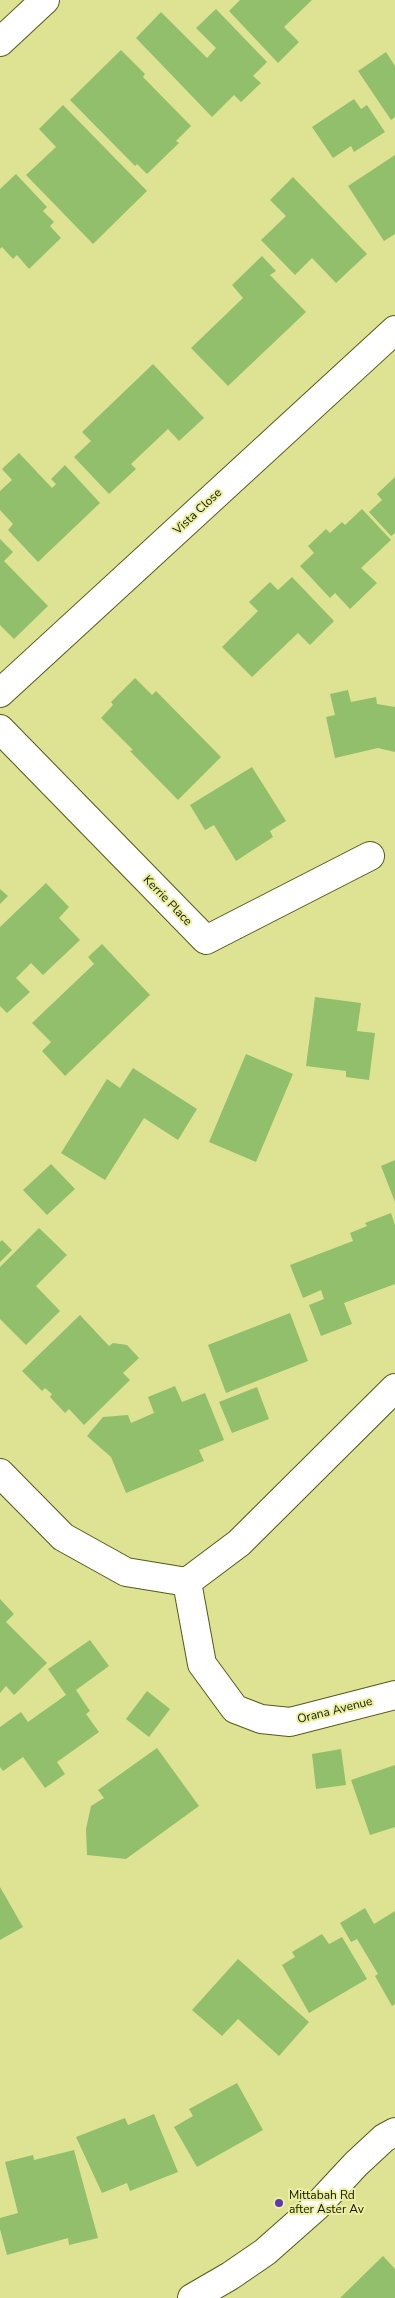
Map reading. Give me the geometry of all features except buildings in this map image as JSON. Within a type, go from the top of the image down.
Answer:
[{"type":"street","points":[[0,42],[45,0]]},
{"type":"street","name":"Vista Close","points":[[0,693],[395,330]]},
{"type":"street","name":"Kerrie Place","points":[[0,729],[206,940],[370,856]]},
{"type":"street","points":[[0,1473],[63,1537],[126,1572],[187,1582],[239,1543],[395,1388]]},
{"type":"street","name":"Orana Avenue","points":[[187,1582],[202,1664],[235,1708],[261,1719],[290,1722],[395,1695]]},
{"type":"street","points":[[192,2298],[230,2276],[265,2252],[317,2206],[356,2164],[384,2138],[395,2132]]},
{"type":"place","name":"Mittabah Rd after Aster Av","points":[[279,2203]]}]
